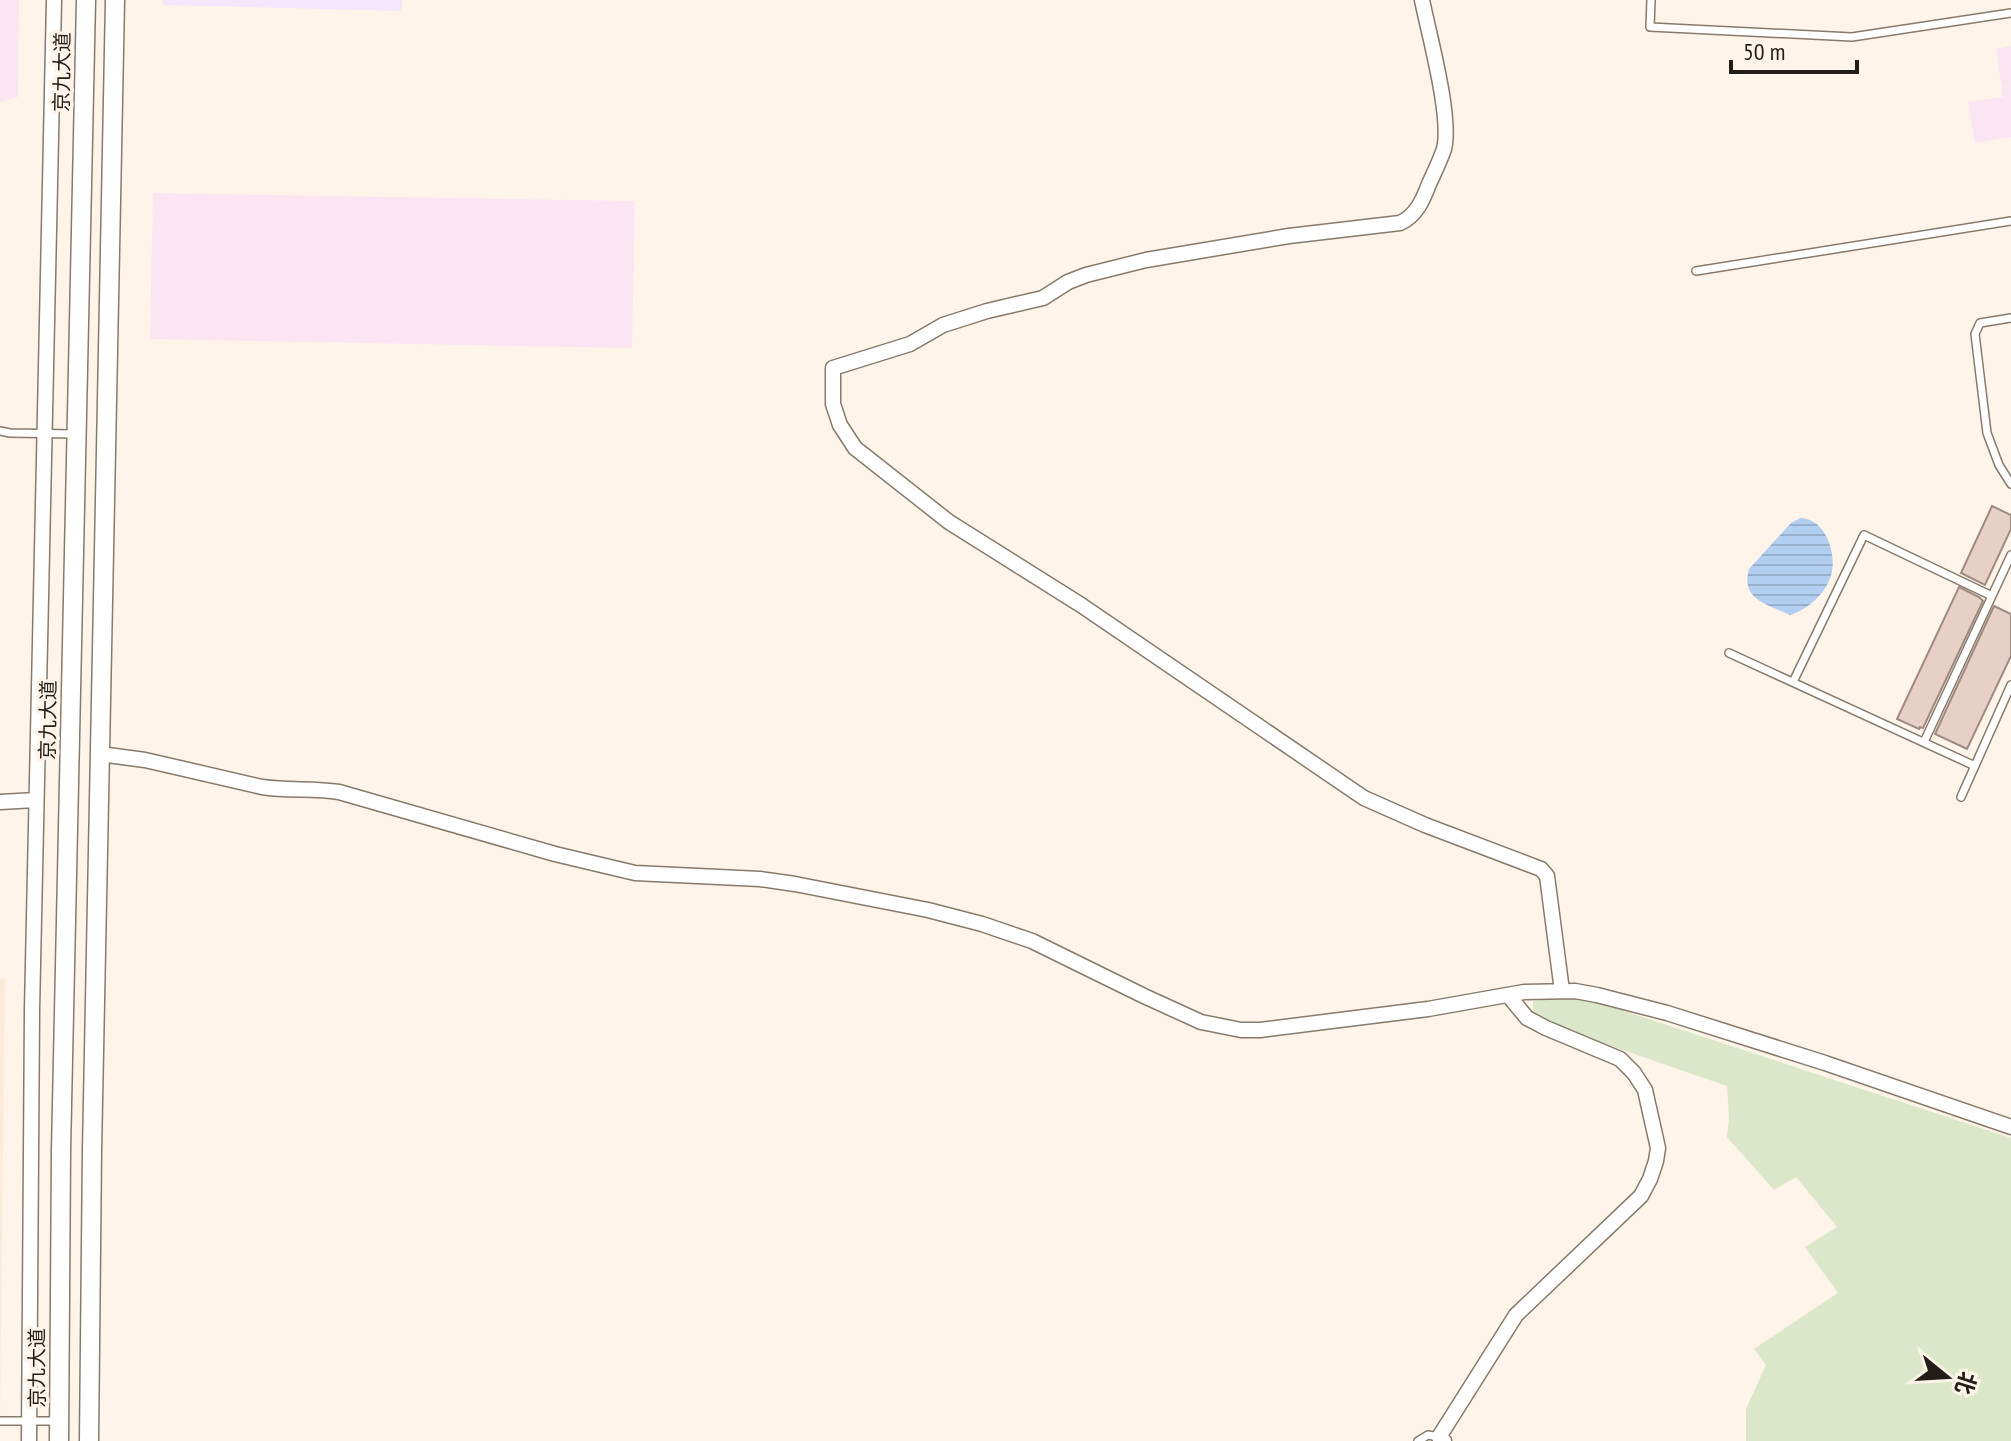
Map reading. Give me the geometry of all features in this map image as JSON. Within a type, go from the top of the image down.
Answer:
[{"type":"street","points":[[29,1441],[32,1010],[54,0]]},
{"type":"street","name":"京九大道","points":[[59,1441],[61,1151],[86,0]]},
{"type":"street","points":[[89,1441],[92,1135],[115,0]]},
{"type":"street","points":[[1422,0],[1443,103],[1445,137],[1422,202],[1405,221],[1289,236],[1146,260],[1086,275],[1043,298],[943,325],[910,344],[833,368],[833,404],[840,425],[855,448],[949,522],[1081,605],[1364,798],[1541,869],[1547,876],[1562,991]]},
{"type":"street","points":[[100,754],[145,760],[278,790],[339,792],[555,854],[635,873],[760,879],[928,910],[1032,941],[1144,996],[1214,1026],[1260,1030],[1428,1009],[1524,992],[1562,991],[1597,995],[1667,1013],[1825,1063],[2011,1127]]},
{"type":"street","points":[[0,802],[36,800]]},
{"type":"street","points":[[1441,1439],[1516,1315],[1641,1196],[1650,1179],[1658,1148],[1645,1090],[1634,1073],[1620,1059],[1527,1018],[1508,995]]},
{"type":"lane","points":[[1651,0],[1650,27],[1852,37],[2011,13]]},
{"type":"lane","points":[[1696,271],[2011,221]]},
{"type":"lane","points":[[2011,318],[1980,323],[1975,334],[1987,433],[1999,465],[2011,484]]},
{"type":"lane","points":[[0,431],[77,434]]},
{"type":"lane","points":[[1793,682],[1864,535],[1992,596]]},
{"type":"lane","points":[[1924,742],[2011,555]]},
{"type":"lane","points":[[1729,653],[1975,766]]},
{"type":"lane","points":[[1961,797],[2011,685]]},
{"type":"lane","points":[[0,1421],[59,1421]]},
{"type":"lane","points":[[1418,1441],[1428,1435],[1441,1439]]},
{"type":"shaded area","points":[[0,0],[19,0],[18,97],[0,102]]},
{"type":"shaded area","points":[[163,0],[402,0],[401,11],[163,5]]},
{"type":"shaded area","points":[[2011,46],[2011,137],[1975,143],[1968,102],[2003,97],[1996,49]]},
{"type":"shaded area","points":[[153,193],[635,201],[632,348],[150,339]]},
{"type":"shaded area","points":[[0,979],[5,979],[0,1422]]},
{"type":"green space","points":[[1561,998],[1597,1002],[2011,1138],[2011,1441],[1746,1441],[1746,1409],[1766,1365],[1754,1349],[1838,1293],[1805,1247],[1837,1227],[1796,1177],[1774,1190],[1727,1137],[1727,1086],[1533,1019],[1533,1001]]},
{"type":"water","points":[[1800,518],[1816,523],[1822,529],[1830,545],[1833,563],[1827,585],[1817,598],[1790,615],[1758,600],[1752,594],[1747,579],[1749,569],[1791,523]]},
{"type":"building","points":[[1992,506],[2011,515],[2011,529],[1985,585],[1961,573]]},
{"type":"building","points":[[1959,587],[1983,601],[1923,728],[1919,729],[1897,719]]},
{"type":"building","points":[[1994,606],[2011,614],[2011,656],[1967,749],[1935,734]]}]
